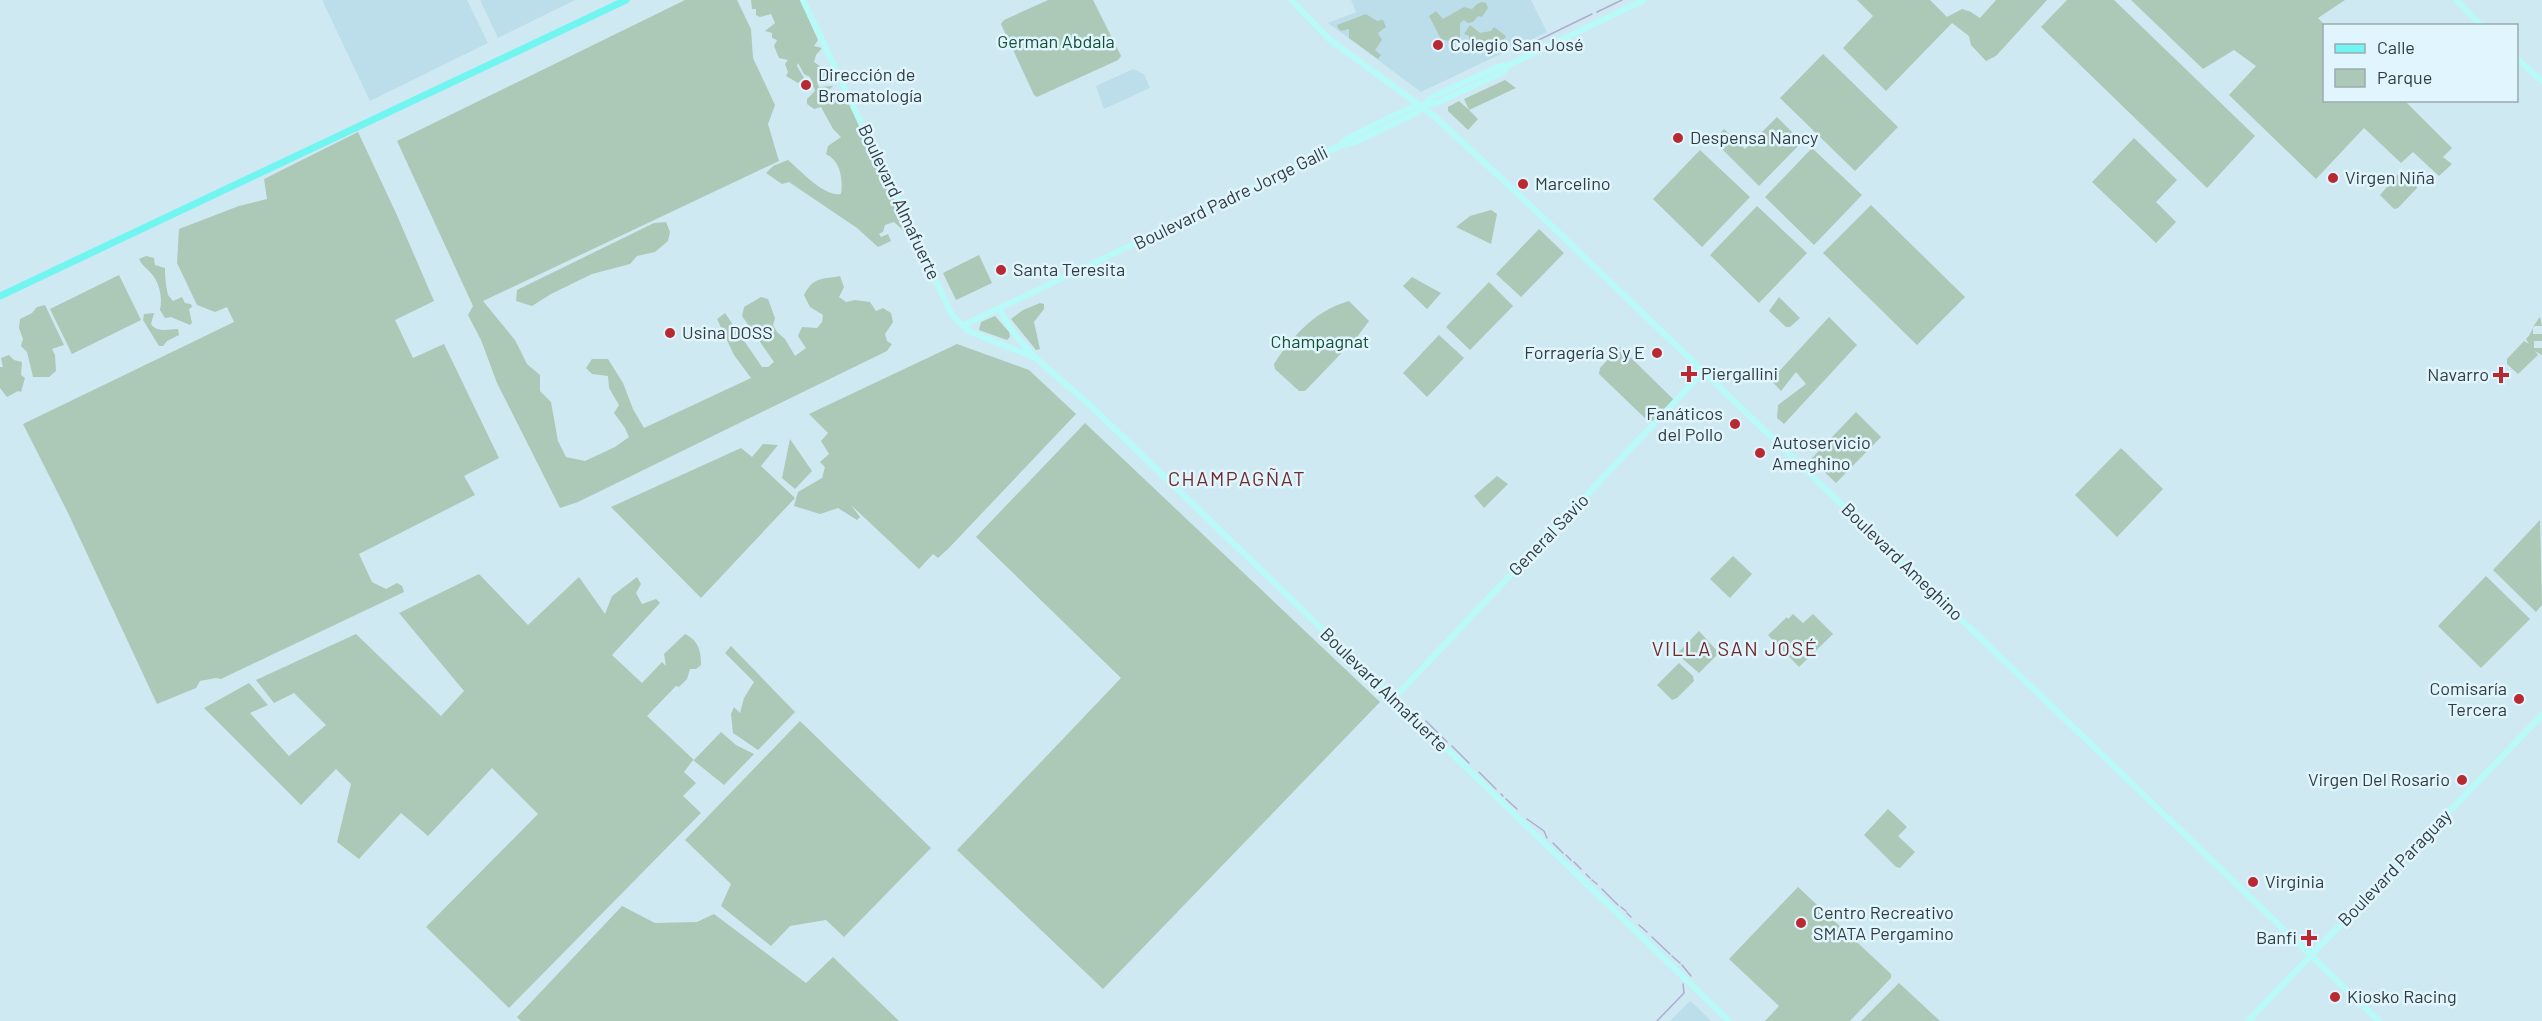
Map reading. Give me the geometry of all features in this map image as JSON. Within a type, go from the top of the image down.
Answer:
[{"type":"main road","points":[[0,296],[626,0]]},
{"type":"main road","name":"Boulevard Almafuerte","points":[[802,0],[952,315],[962,326],[973,333],[1039,360]]},
{"type":"main road","name":"Boulevard Ameghino","points":[[1291,0],[1329,39],[1422,106],[1704,371],[2379,1021]]},
{"type":"main road","name":"Boulevard Padre Jorge Galli","points":[[962,326],[1337,147],[1355,142],[1416,113],[1422,106],[1437,103],[1503,72],[1509,65],[1644,0]]},
{"type":"main road","points":[[2456,0],[2480,24]]},
{"type":"main road","points":[[2518,59],[2542,81]]},
{"type":"main road","name":"Boulevard Almafuerte","points":[[1000,309],[1011,329],[1039,360],[1148,461],[1729,1021]]},
{"type":"main road","name":"General Savio","points":[[1393,699],[1704,371]]},
{"type":"main road","name":"Boulevard Paraguay","points":[[2248,1021],[2542,715]]},
{"type":"shaded area","points":[[322,0],[467,0],[488,43],[370,101]]},
{"type":"shaded area","points":[[480,0],[575,0],[498,38]]},
{"type":"shaded area","name":"Colegio San José","points":[[1351,0],[1531,0],[1547,32],[1421,92],[1328,23],[1356,12]]},
{"type":"shaded area","points":[[1133,69],[1144,74],[1150,88],[1104,109],[1096,86]]},
{"type":"shaded area","points":[[1690,1001],[1698,1008],[1711,1021],[1670,1021]]},
{"type":"green space","points":[[685,0],[737,0],[751,29],[753,58],[775,105],[768,124],[779,161],[483,301],[515,340],[527,364],[540,375],[540,391],[551,402],[558,441],[566,457],[585,461],[615,447],[629,437],[614,413],[619,405],[609,388],[608,376],[592,374],[586,368],[592,359],[608,359],[623,383],[633,409],[644,428],[751,378],[734,355],[717,319],[725,313],[762,367],[768,367],[774,362],[742,316],[744,307],[761,297],[768,299],[775,318],[773,325],[795,356],[806,348],[798,336],[802,327],[817,328],[822,322],[823,315],[810,307],[804,295],[815,282],[840,276],[844,287],[839,297],[846,302],[855,300],[870,302],[876,311],[883,308],[891,313],[893,322],[885,334],[887,341],[892,344],[887,351],[578,502],[560,508],[497,383],[481,340],[468,315],[473,306],[397,141]]},
{"type":"green space","points":[[751,0],[800,0],[818,40],[814,46],[822,48],[814,62],[827,71],[824,81],[817,83],[819,87],[833,86],[824,95],[826,99],[839,94],[845,95],[864,141],[896,204],[894,210],[900,213],[908,227],[904,231],[894,222],[885,225],[883,232],[879,234],[881,237],[888,234],[891,241],[878,247],[857,228],[789,182],[782,184],[766,173],[773,166],[788,160],[827,192],[841,194],[840,171],[835,161],[826,154],[828,146],[841,137],[833,129],[821,107],[814,109],[807,104],[807,99],[815,91],[810,77],[804,74],[798,63],[797,66],[804,78],[798,83],[786,76],[788,72],[785,64],[788,60],[779,58],[774,46],[777,40],[772,38],[772,33],[765,31],[775,23],[771,14],[760,17],[756,15],[756,9],[752,9]]},
{"type":"green space","name":"German Abdala","points":[[1048,0],[1093,0],[1121,56],[1118,60],[1037,97],[1034,95],[1001,24],[1004,20]]},
{"type":"green space","points":[[1857,0],[1930,0],[1947,17],[1962,9],[1980,18],[1996,0],[2047,0],[1996,56],[1986,61],[1971,45],[1969,36],[1952,23],[1886,91],[1843,48],[1873,16]]},
{"type":"green space","points":[[2067,0],[2114,0],[2255,136],[2207,188],[2041,27]]},
{"type":"green space","points":[[2131,0],[2345,0],[2318,18],[2324,24],[2323,102],[2406,102],[2452,148],[2443,157],[2452,164],[2439,176],[2413,152],[2401,163],[2364,128],[2316,179],[2229,95],[2256,66],[2234,50],[2203,69]]},
{"type":"green space","points":[[1482,2],[1486,3],[1488,8],[1482,17],[1478,16],[1473,22],[1468,23],[1464,20],[1460,23],[1460,40],[1451,37],[1448,41],[1441,39],[1429,16],[1436,11],[1443,19],[1464,7],[1472,9]]},
{"type":"green space","points":[[1366,14],[1377,21],[1383,20],[1386,27],[1378,33],[1382,40],[1375,50],[1381,55],[1378,59],[1349,38],[1349,29],[1341,31],[1337,25]]},
{"type":"green space","points":[[1470,25],[1480,33],[1491,31],[1494,27],[1506,36],[1504,40],[1498,41],[1499,48],[1496,50],[1482,41],[1479,46],[1465,52],[1461,49],[1460,43],[1465,45],[1469,41],[1469,36],[1464,34]]},
{"type":"green space","points":[[1823,54],[1898,127],[1855,171],[1780,98]]},
{"type":"green space","points":[[1505,80],[1516,88],[1469,110],[1464,99]]},
{"type":"green space","points":[[1459,101],[1478,119],[1468,130],[1448,111],[1448,107]]},
{"type":"green space","points":[[1777,117],[1802,142],[1759,186],[1713,140],[1724,129],[1745,149]]},
{"type":"green space","points":[[358,132],[434,301],[395,320],[413,358],[444,344],[499,458],[464,476],[475,495],[359,554],[372,582],[386,589],[397,583],[402,586],[404,592],[221,679],[200,681],[196,688],[157,704],[68,513],[23,424],[234,322],[227,307],[215,312],[197,305],[177,263],[179,229],[239,206],[267,199],[264,179]]},
{"type":"green space","points":[[2134,138],[2177,180],[2156,202],[2176,222],[2156,243],[2092,182]]},
{"type":"green space","points":[[1812,148],[1862,195],[1814,245],[1765,197]]},
{"type":"green space","points":[[1700,150],[1750,197],[1702,247],[1653,199]]},
{"type":"green space","points":[[2400,172],[2411,177],[2417,188],[2398,208],[2394,209],[2380,195]]},
{"type":"green space","points":[[1871,205],[1965,297],[1917,345],[1823,253]]},
{"type":"green space","points":[[1757,206],[1807,253],[1759,303],[1710,255]]},
{"type":"green space","points":[[1491,210],[1497,214],[1491,244],[1456,227],[1470,216]]},
{"type":"green space","points":[[666,222],[670,232],[668,241],[655,252],[637,256],[630,264],[592,274],[532,306],[516,301],[517,290],[654,223]]},
{"type":"green space","points":[[1539,229],[1564,253],[1521,297],[1496,274]]},
{"type":"green space","points":[[979,255],[992,283],[956,300],[943,273]]},
{"type":"green space","points":[[146,256],[154,258],[155,265],[165,268],[168,295],[173,301],[182,297],[185,303],[191,304],[192,307],[189,309],[192,323],[190,325],[171,317],[165,318],[160,310],[158,284],[139,259]]},
{"type":"green space","points":[[119,275],[141,320],[72,354],[50,309]]},
{"type":"green space","points":[[1412,277],[1441,293],[1427,309],[1403,286]]},
{"type":"green space","points":[[1489,282],[1513,306],[1470,350],[1446,327]]},
{"type":"green space","points":[[1779,297],[1800,318],[1790,327],[1786,327],[1769,311]]},
{"type":"green space","name":"Champagnat","points":[[1349,301],[1369,321],[1357,337],[1305,391],[1299,391],[1275,369],[1274,364],[1306,325],[1326,311]]},
{"type":"green space","points":[[1040,303],[1044,304],[1044,309],[1034,322],[1040,349],[1036,350],[1011,319],[1023,310]]},
{"type":"green space","points":[[45,305],[64,345],[52,349],[55,355],[56,371],[49,377],[33,377],[27,352],[21,346],[23,339],[19,328],[20,319],[32,313],[37,307]]},
{"type":"green space","points":[[154,313],[151,324],[156,329],[178,329],[179,335],[167,341],[163,346],[159,346],[143,320],[144,314]]},
{"type":"green space","points":[[995,316],[1009,332],[1010,337],[1007,340],[979,330],[981,322]]},
{"type":"green space","points":[[1829,317],[1857,345],[1784,424],[1777,418],[1778,405],[1806,384],[1796,372],[1781,391],[1771,380]]},
{"type":"green space","points":[[2540,317],[2542,326],[2534,326],[2537,320]]},
{"type":"green space","points":[[2533,328],[2533,334],[2542,334],[2542,341],[2534,341],[2534,348],[2542,348],[2542,355],[2535,351],[2538,355],[2518,374],[2507,364],[2507,359],[2524,341],[2529,344],[2526,339]]},
{"type":"green space","points":[[1439,335],[1464,358],[1427,397],[1403,373]]},
{"type":"green space","points":[[957,344],[1029,370],[1076,414],[948,549],[938,558],[933,554],[919,569],[851,505],[860,517],[857,520],[838,508],[820,514],[794,506],[798,492],[822,478],[825,467],[820,462],[829,454],[821,441],[828,433],[809,414]]},
{"type":"green space","points":[[1620,347],[1674,400],[1654,421],[1648,421],[1599,374],[1600,368]]},
{"type":"green space","points":[[9,355],[14,360],[22,362],[21,375],[25,378],[21,392],[18,391],[7,397],[0,388],[0,367],[3,367],[1,358]]},
{"type":"green space","points":[[1856,412],[1881,437],[1836,483],[1811,459]]},
{"type":"green space","points":[[1085,423],[1380,702],[1103,989],[957,850],[1121,678],[976,537]]},
{"type":"green space","points":[[790,439],[812,471],[795,489],[782,478]]},
{"type":"green space","points":[[763,444],[778,445],[761,466],[795,498],[701,598],[611,507],[741,448],[752,457]]},
{"type":"green space","points":[[2121,448],[2163,489],[2117,537],[2075,495]]},
{"type":"green space","points":[[1497,476],[1508,484],[1484,508],[1474,496]]},
{"type":"green space","points":[[2540,520],[2542,605],[2536,612],[2493,570]]},
{"type":"green space","points":[[1733,556],[1752,574],[1730,598],[1710,579]]},
{"type":"green space","points":[[479,574],[528,625],[579,577],[605,614],[612,596],[637,577],[641,584],[636,593],[642,604],[656,599],[660,603],[612,655],[642,683],[662,662],[666,666],[664,654],[685,634],[696,643],[701,660],[701,665],[696,669],[690,669],[687,679],[679,687],[676,686],[647,716],[694,760],[721,732],[736,745],[754,754],[724,785],[693,760],[684,772],[696,783],[683,796],[701,813],[509,1008],[426,927],[538,814],[492,768],[428,836],[401,813],[359,859],[337,842],[351,784],[336,769],[301,805],[204,708],[249,683],[268,705],[250,713],[289,756],[326,725],[294,693],[274,703],[256,680],[356,634],[441,716],[464,691],[399,613]]},
{"type":"green space","points":[[2486,576],[2530,619],[2481,668],[2438,626]]},
{"type":"green space","points":[[1793,614],[1803,623],[1813,614],[1833,634],[1799,667],[1768,635]]},
{"type":"green space","points":[[1699,631],[1719,653],[1699,673],[1677,654]]},
{"type":"green space","points":[[731,646],[795,712],[758,750],[733,733],[731,714],[734,707],[740,713],[744,698],[754,682],[725,653]]},
{"type":"green space","points":[[1679,663],[1693,676],[1694,681],[1672,700],[1657,685]]},
{"type":"green space","points":[[800,721],[931,848],[844,937],[826,920],[790,926],[771,946],[721,906],[731,884],[685,840]]},
{"type":"green space","points":[[1888,809],[1907,827],[1898,836],[1915,852],[1900,868],[1896,867],[1864,835]]},
{"type":"green space","name":"Centro Recreativo SMATA Pergamino","points":[[1798,887],[1891,974],[1891,978],[1850,1021],[1765,1021],[1779,1006],[1729,959]]},
{"type":"green space","points":[[622,906],[655,923],[697,922],[714,914],[806,983],[833,957],[899,1021],[521,1021],[517,1017]]},
{"type":"green space","points":[[1899,983],[1940,1021],[1861,1021]]},
{"type":"waterway","points":[[1597,12],[1622,0]]},
{"type":"waterway","points":[[1518,50],[1592,14]]},
{"type":"waterway","points":[[1426,721],[1447,742]]},
{"type":"waterway","points":[[1452,746],[1469,763]]},
{"type":"waterway","points":[[1479,772],[1496,789]]},
{"type":"waterway","points":[[1506,799],[1517,809]]},
{"type":"waterway","points":[[1527,819],[1544,831],[1547,838]]},
{"type":"waterway","points":[[1553,843],[1563,853]]},
{"type":"waterway","points":[[1566,855],[1571,860]]},
{"type":"waterway","points":[[1574,862],[1581,869]]},
{"type":"waterway","points":[[1586,874],[1590,878]]},
{"type":"waterway","points":[[1592,880],[1597,884]]},
{"type":"waterway","points":[[1602,889],[1618,905]]},
{"type":"waterway","points":[[1621,907],[1626,911]]},
{"type":"waterway","points":[[1627,913],[1631,917]]},
{"type":"waterway","points":[[1639,925],[1647,932]]},
{"type":"waterway","points":[[1652,937],[1670,954]]},
{"type":"waterway","points":[[1672,956],[1680,963]]},
{"type":"waterway","points":[[1682,965],[1691,976]]},
{"type":"waterway","points":[[1657,1021],[1684,993],[1683,984]]},
{"type":"place","name":"Colegio San José","points":[[1438,45]]},
{"type":"place","name":"Dirección de Bromatología","points":[[806,85]]},
{"type":"place","name":"Despensa Nancy","points":[[1678,138]]},
{"type":"place","name":"Virgen Niña","points":[[2333,178]]},
{"type":"place","name":"Marcelino","points":[[1523,184]]},
{"type":"place","name":"Santa Teresita","points":[[1001,270]]},
{"type":"place","name":"Usina DOSS","points":[[670,333]]},
{"type":"place","name":"Forragería S y E","points":[[1657,353]]},
{"type":"place","name":"Piergallini","points":[[1689,374]]},
{"type":"place","name":"Navarro","points":[[2501,375]]},
{"type":"place","name":"Fanáticos del Pollo","points":[[1735,424]]},
{"type":"place","name":"Autoservicio Ameghino","points":[[1760,453]]},
{"type":"place","name":"Comisaría Tercera","points":[[2519,699]]},
{"type":"place","name":"Virgen Del Rosario","points":[[2462,780]]},
{"type":"place","name":"Virginia","points":[[2253,882]]},
{"type":"place","name":"Centro Recreativo SMATA Pergamino","points":[[1801,923]]},
{"type":"place","name":"Banfi","points":[[2309,938]]},
{"type":"place","name":"Kiosko Racing","points":[[2335,997]]},
{"type":"district","name":"CHAMPAGÑAT","points":[[1237,479]]},
{"type":"district","name":"VILLA SAN JOSÉ","points":[[1735,649]]}]
